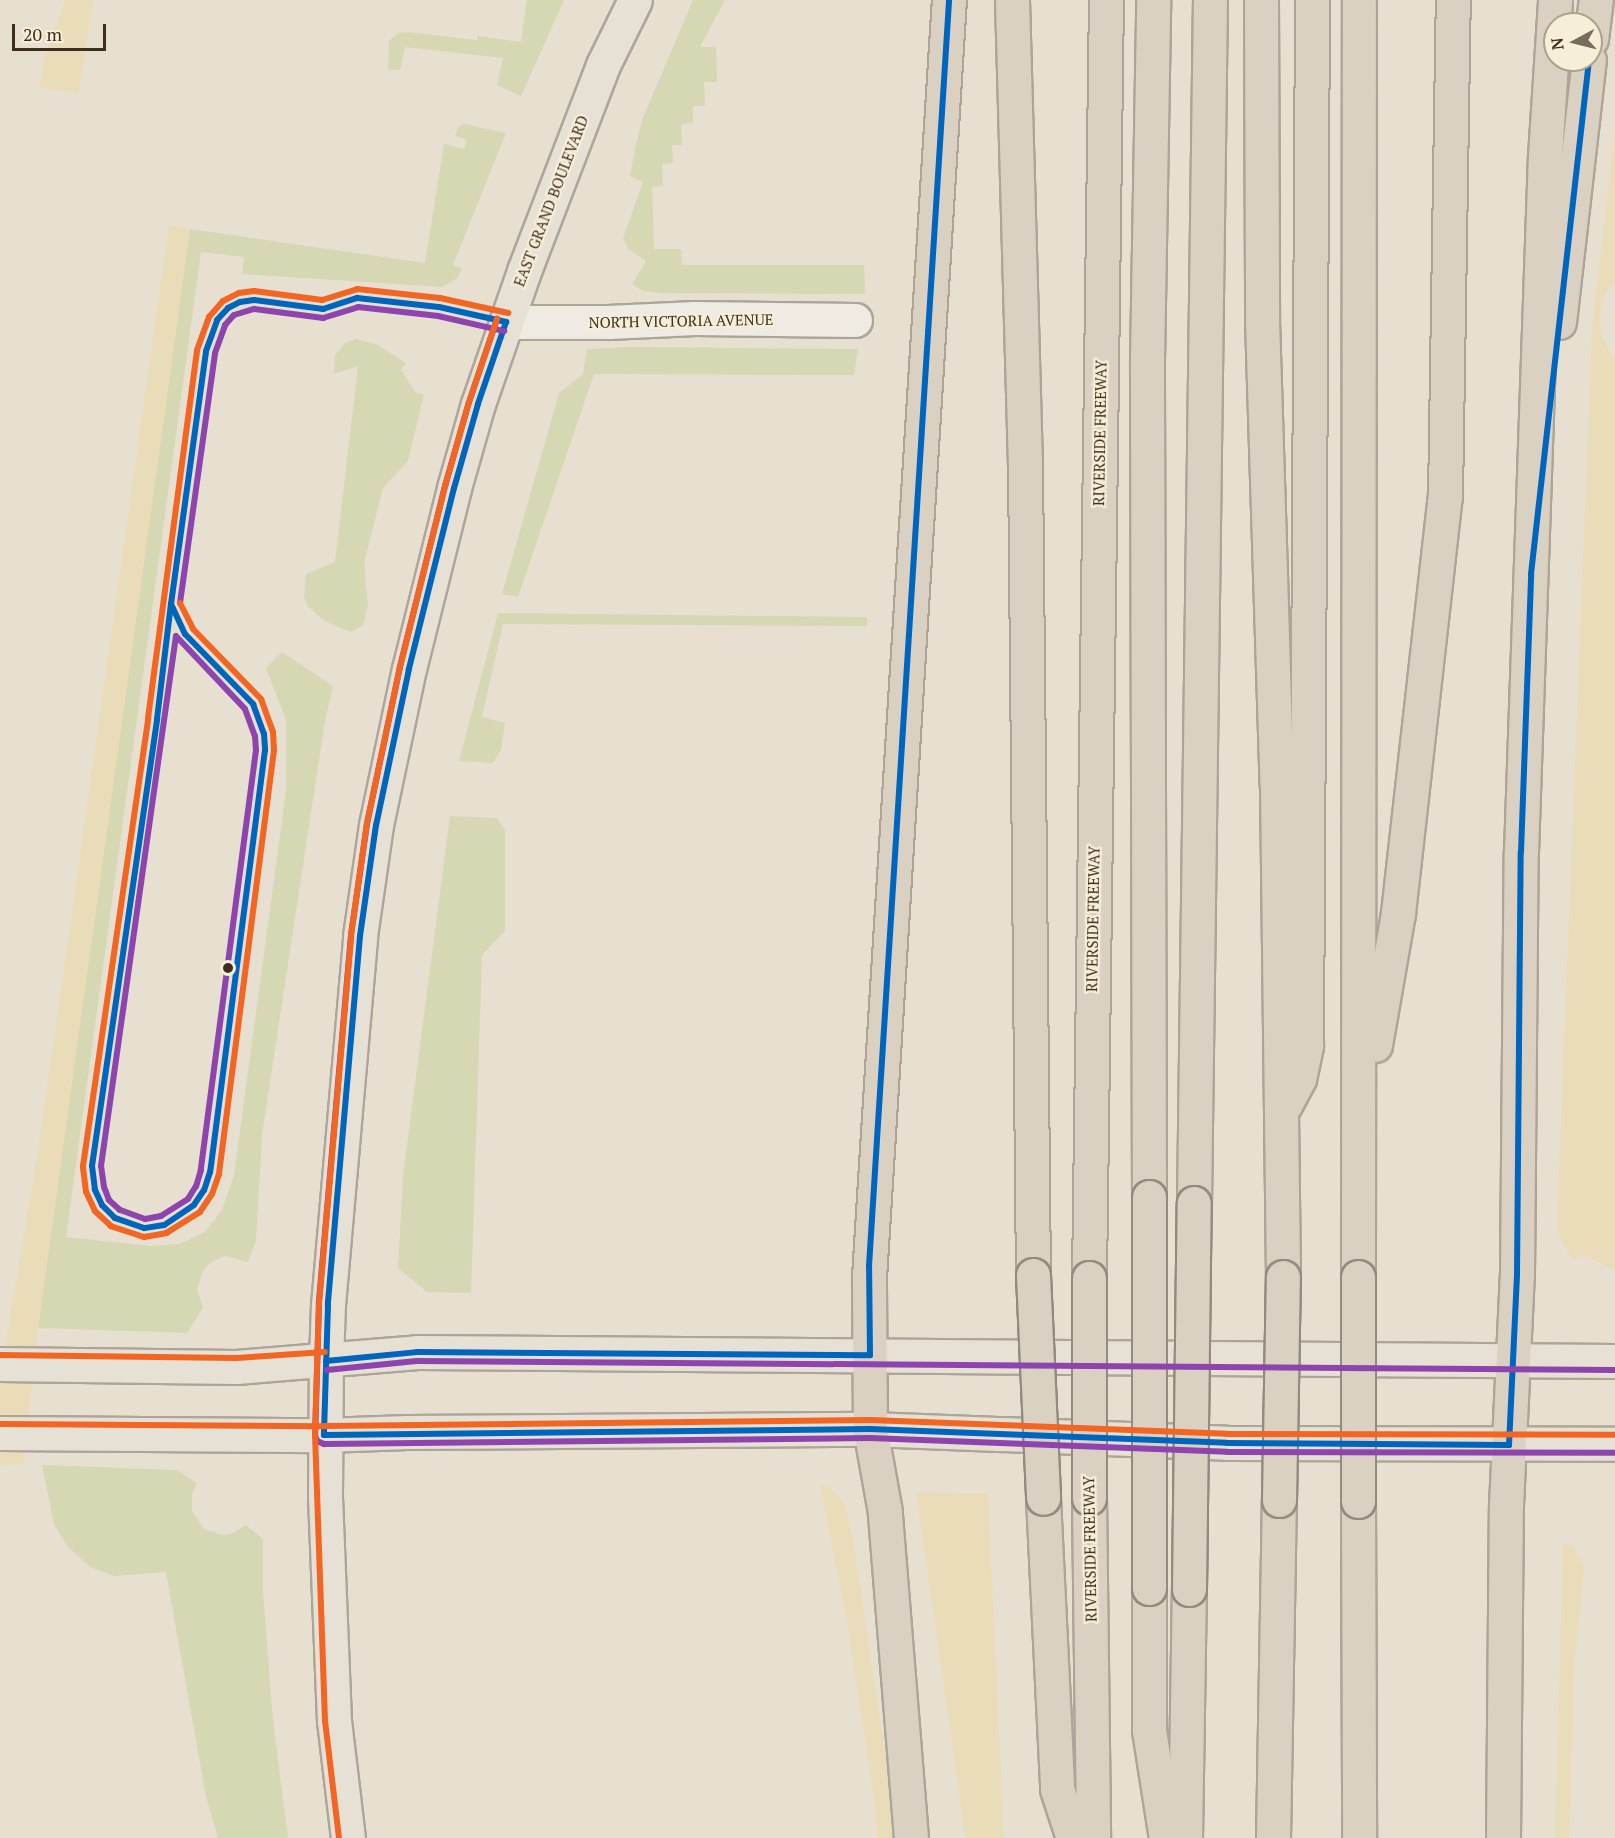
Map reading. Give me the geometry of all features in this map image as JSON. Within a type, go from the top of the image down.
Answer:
[{"type":"highway","points":[[911,1838],[885,1512],[870,1429],[869,1266],[949,0]]},
{"type":"highway","points":[[1012,0],[1025,462],[1033,1275],[1057,1789],[1073,1838]]},
{"type":"highway","name":"RIVERSIDE FREEWAY","points":[[1093,1838],[1089,1278],[1106,0]]},
{"type":"highway","points":[[1153,0],[1147,360],[1149,1730],[1166,1838]]},
{"type":"highway","points":[[1185,1838],[1210,0]]},
{"type":"highway","points":[[1261,0],[1262,320],[1277,784],[1282,1109],[1283,1277],[1273,1838]]},
{"type":"highway","points":[[1282,1109],[1299,1079],[1306,1045],[1311,0]]},
{"type":"highway","points":[[1359,0],[1359,1838]]},
{"type":"highway","points":[[1360,1129],[1398,914],[1445,497],[1453,0]]},
{"type":"highway","points":[[1503,1838],[1506,1505],[1514,1359],[1521,852],[1545,156],[1555,0]]},
{"type":"highway","points":[[1531,574],[1587,72]]},
{"type":"main road","name":"EAST GRAND BOULEVARD","points":[[348,1838],[334,1720],[324,1435],[326,1361],[329,1294],[360,936],[376,825],[409,669],[454,488],[478,404],[506,322],[603,65],[635,0]]},
{"type":"main road","points":[[0,1364],[220,1366],[326,1361],[417,1353],[1615,1361]]},
{"type":"main road","points":[[0,1433],[324,1435],[407,1432],[870,1429],[1227,1443],[1615,1444]]},
{"type":"street","name":"NORTH VICTORIA AVENUE","points":[[506,322],[608,322],[695,318],[855,320]]},
{"type":"green space","points":[[527,0],[564,0],[521,96],[497,85],[503,58],[405,47],[400,70],[388,70],[389,41],[398,33],[409,32],[477,40],[478,36],[521,42]]},
{"type":"green space","points":[[693,0],[725,0],[700,47],[716,47],[717,82],[704,82],[705,106],[693,106],[693,123],[681,124],[682,145],[672,145],[673,163],[662,164],[663,186],[652,187],[654,249],[681,249],[682,265],[864,265],[865,294],[661,293],[643,291],[632,284],[646,261],[628,249],[623,238],[643,182],[630,176],[636,144],[642,120]]},
{"type":"green space","points":[[464,124],[506,133],[453,265],[462,269],[458,278],[442,287],[242,274],[244,257],[201,252],[66,1237],[151,1246],[179,1244],[205,1232],[222,1210],[234,1175],[286,791],[286,720],[266,668],[282,652],[333,686],[325,721],[262,1135],[256,1241],[248,1262],[225,1256],[213,1261],[204,1269],[197,1289],[203,1308],[187,1333],[38,1328],[190,229],[425,263],[444,144],[464,149],[467,140],[455,136],[458,127]]},
{"type":"green space","points":[[356,339],[376,344],[406,363],[401,370],[416,393],[424,394],[408,461],[383,488],[364,563],[368,606],[363,625],[351,632],[324,621],[308,606],[304,597],[306,574],[335,562],[358,366],[334,374],[335,355],[345,343]]},
{"type":"green space","points":[[631,347],[858,349],[854,375],[594,374],[518,597],[502,594],[559,393],[583,374],[587,349]]},
{"type":"green space","points":[[498,613],[867,617],[867,626],[503,624],[482,717],[505,723],[501,750],[493,763],[459,761]]},
{"type":"green space","points":[[450,816],[497,818],[505,830],[505,931],[482,955],[471,1293],[427,1292],[398,1268],[403,1176]]},
{"type":"green space","points":[[42,1465],[177,1470],[197,1483],[192,1494],[192,1511],[204,1529],[223,1535],[233,1533],[246,1525],[263,1539],[263,1592],[273,1721],[288,1838],[218,1838],[206,1797],[166,1572],[114,1576],[90,1567],[67,1546],[54,1524]]},
{"type":"sand","points":[[65,0],[93,0],[79,93],[40,88],[44,59]]},
{"type":"sand","points":[[1615,129],[1615,281],[1605,294],[1599,317],[1602,337],[1615,359],[1615,1270],[1584,1256],[1573,1260],[1559,1237],[1557,1222],[1592,329]]},
{"type":"sand","points":[[169,225],[190,229],[38,1327],[23,1464],[0,1465],[0,1377],[39,1144]]},
{"type":"sand","points":[[820,1484],[830,1487],[843,1501],[852,1533],[898,1838],[877,1838],[876,1812],[846,1617]]},
{"type":"sand","points":[[916,1492],[988,1493],[1004,1838],[965,1838]]},
{"type":"sand","points":[[1563,1544],[1572,1544],[1584,1568],[1574,1668],[1569,1838],[1555,1838]]},
{"type":"transit line","points":[[326,1361],[417,1352],[870,1355],[869,1266],[949,0]]},
{"type":"transit line","points":[[506,322],[478,404],[454,488],[409,669],[376,825],[360,936],[328,1305],[324,1435],[870,1429],[1227,1443],[1509,1445],[1517,1274],[1521,852],[1531,574],[1588,72]]},
{"type":"transit line","points":[[180,603],[193,629],[261,699],[273,732],[274,750],[219,1174],[212,1194],[200,1212],[167,1233],[144,1237],[111,1226],[95,1211],[86,1192],[83,1166],[148,718],[197,350],[209,317],[223,301],[239,293],[254,291],[322,300],[357,289],[440,298],[508,313]]},
{"type":"transit line","points":[[171,604],[206,351],[217,320],[228,308],[240,302],[254,300],[323,309],[357,298],[439,307],[506,322]]},
{"type":"transit line","points":[[180,603],[215,353],[225,325],[234,315],[254,309],[323,318],[358,307],[438,316],[504,331]]},
{"type":"transit line","points":[[497,319],[469,402],[445,486],[400,667],[367,824],[351,935],[319,1304],[315,1435],[317,1441],[324,1444],[870,1438],[1227,1452],[1615,1453]]},
{"type":"transit line","points":[[339,1838],[325,1721],[315,1435],[319,1304],[351,935],[367,823],[400,667],[445,486],[469,402],[497,319]]},
{"type":"transit line","points":[[171,604],[185,634],[253,704],[264,734],[265,750],[210,1172],[204,1190],[194,1205],[164,1225],[144,1228],[115,1218],[102,1205],[95,1190],[92,1166],[157,719],[171,604]]},
{"type":"transit line","points":[[176,636],[245,709],[255,736],[256,750],[201,1170],[196,1186],[188,1199],[161,1216],[145,1219],[120,1210],[109,1200],[104,1187],[101,1166],[176,636]]},
{"type":"transit line","points":[[0,1355],[236,1358],[325,1352]]},
{"type":"transit line","points":[[327,1370],[417,1361],[1615,1370]]},
{"type":"transit line","points":[[0,1424],[324,1426],[870,1420],[1227,1434],[1615,1435]]}]
